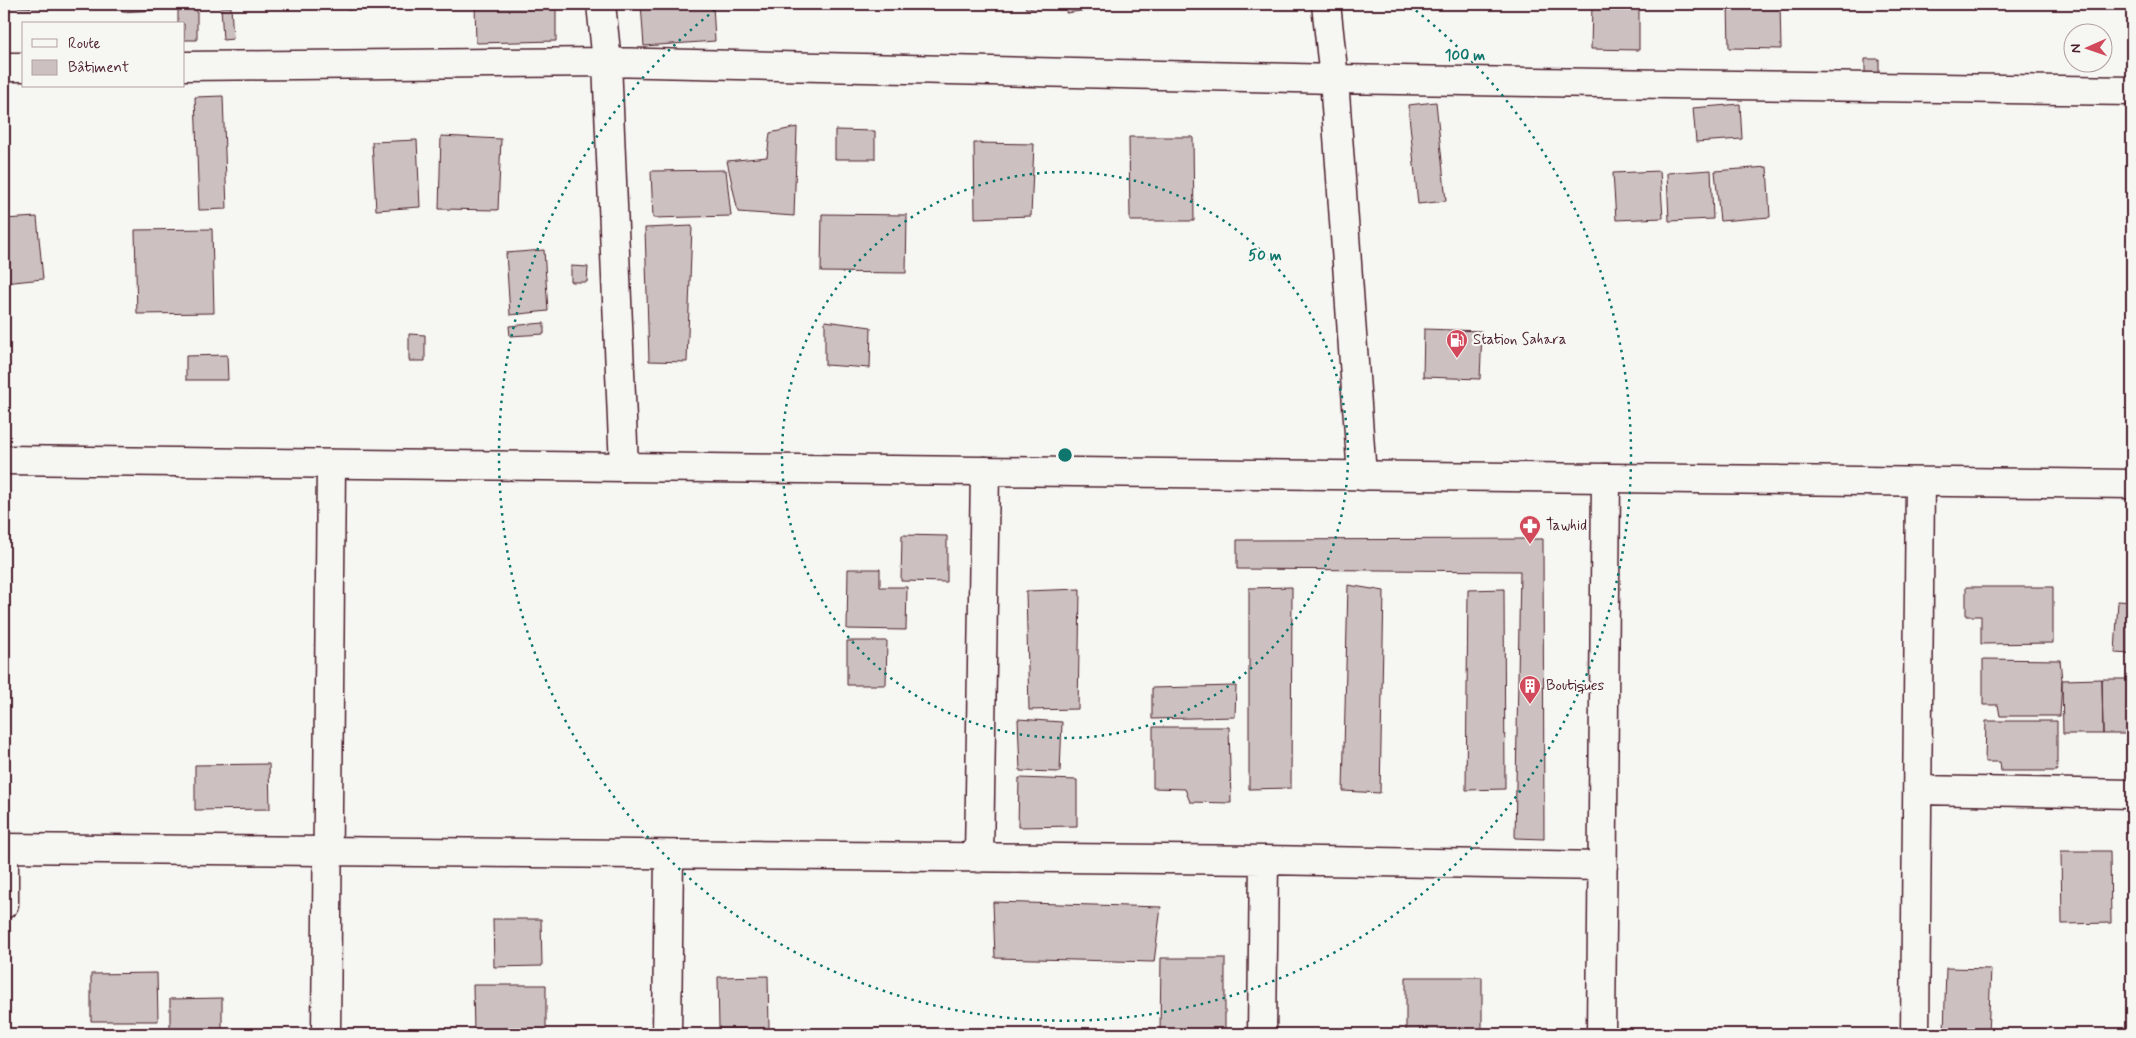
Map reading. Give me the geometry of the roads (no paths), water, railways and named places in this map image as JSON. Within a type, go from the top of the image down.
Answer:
[{"type":"street","points":[[601,4],[607,62],[624,467]]},
{"type":"street","points":[[1326,4],[1334,79],[1362,476]]},
{"type":"street","points":[[185,66],[607,62],[1334,79],[2132,91]]},
{"type":"street","points":[[4,67],[22,67]]},
{"type":"street","points":[[4,460],[2132,484]]},
{"type":"street","points":[[326,1034],[332,464]]},
{"type":"street","points":[[979,858],[985,471]]},
{"type":"street","points":[[1601,1034],[1606,478]]},
{"type":"street","points":[[1915,1034],[1920,482]]},
{"type":"street","points":[[1918,790],[2132,794]]},
{"type":"street","points":[[4,904],[4,848],[1264,860],[1602,866]]},
{"type":"street","points":[[667,1034],[669,855]]},
{"type":"street","points":[[1262,1034],[1264,860]]},
{"type":"place","name":"Station Sahara","points":[[1457,359]]},
{"type":"place","name":"Tawhid","points":[[1530,545]]},
{"type":"place","name":"Boutiques","points":[[1530,705]]}]
